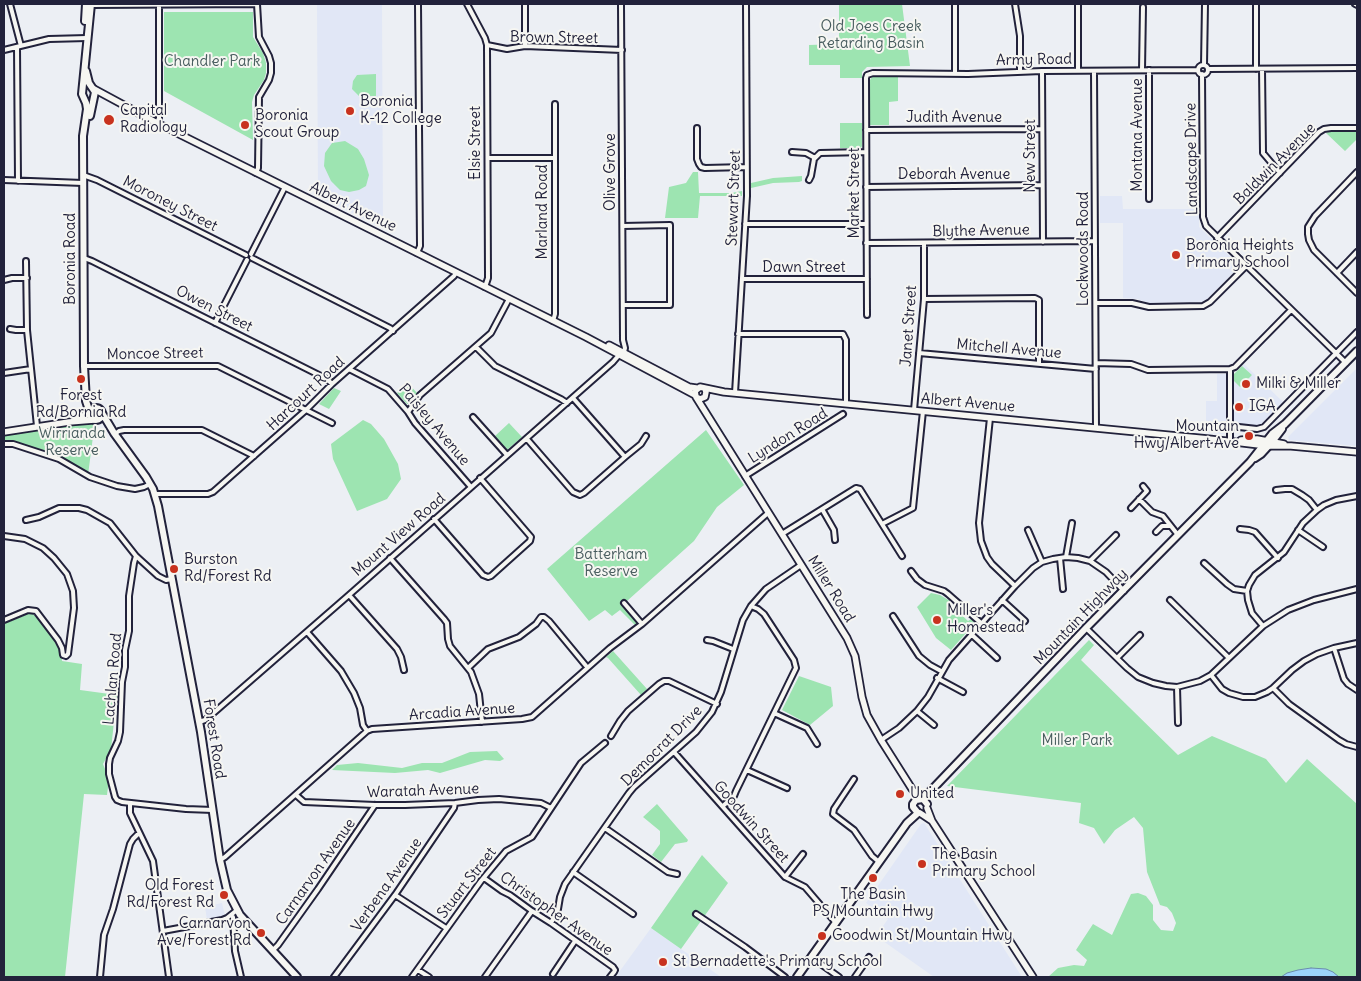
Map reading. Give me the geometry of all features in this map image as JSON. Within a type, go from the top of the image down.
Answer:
[{"type":"main road","points":[[82,90],[87,38],[85,21],[89,4]]},
{"type":"main road","points":[[85,67],[93,92]]},
{"type":"main road","points":[[82,90],[86,86],[93,92]]},
{"type":"main road","name":"Boronia Road","points":[[82,90],[88,109],[84,131],[83,175],[84,366],[86,403],[90,413]]},
{"type":"main road","name":"Albert Avenue","points":[[93,92],[417,252],[695,393]]},
{"type":"main road","points":[[84,97],[89,99],[93,92]]},
{"type":"main road","name":"Boronia Road","points":[[84,131],[92,108],[93,92]]},
{"type":"main road","name":"Mountain Highway","points":[[917,812],[923,812],[922,802],[930,791],[1251,460],[1262,454],[1268,443],[1286,422],[1357,352]]},
{"type":"main road","name":"Boronia Road","points":[[85,387],[92,403],[100,411]]},
{"type":"main road","points":[[700,387],[705,394],[700,399],[695,393],[700,387]]},
{"type":"main road","name":"Albert Avenue","points":[[705,394],[724,392],[1268,443]]},
{"type":"main road","name":"Miller Road","points":[[695,393],[704,412],[847,638],[855,656],[864,706],[881,740],[922,802]]},
{"type":"main road","name":"Miller Road","points":[[704,412],[705,394]]},
{"type":"main road","points":[[4,432],[69,422],[95,421],[100,418],[100,411],[93,408],[90,413],[69,422]]},
{"type":"main road","name":"Forest Road","points":[[100,411],[137,463],[155,494],[199,722],[226,890],[238,912],[297,977]]},
{"type":"main road","points":[[90,413],[91,419],[95,421]]},
{"type":"main road","name":"Forest Road","points":[[95,421],[104,424],[115,433]]},
{"type":"main road","name":"Albert Avenue","points":[[1230,440],[1248,444],[1268,443]]},
{"type":"main road","points":[[1268,443],[1357,452]]},
{"type":"main road","points":[[1248,444],[1253,448],[1251,460]]},
{"type":"main road","points":[[797,977],[917,812],[922,802]]},
{"type":"main road","points":[[922,802],[932,821],[1033,977]]},
{"type":"main road","points":[[917,812],[932,821]]},
{"type":"street","points":[[10,4],[19,46],[18,181]]},
{"type":"street","points":[[89,4],[257,4],[259,37],[271,63],[269,80],[259,97],[258,168],[256,173]]},
{"type":"street","points":[[417,252],[420,246],[418,4]]},
{"type":"street","name":"Elsie Street","points":[[467,4],[487,45],[488,278],[485,287]]},
{"type":"street","points":[[525,4],[525,46]]},
{"type":"street","name":"Olive Grove","points":[[621,4],[624,340],[621,354]]},
{"type":"street","name":"Stewart Street","points":[[735,393],[745,224],[746,4]]},
{"type":"street","points":[[955,4],[955,73]]},
{"type":"street","points":[[1015,4],[1020,36],[1020,72]]},
{"type":"street","points":[[1078,4],[1078,71]]},
{"type":"street","points":[[1205,4],[1204,65],[1208,69],[1357,68]]},
{"type":"street","points":[[1256,4],[1256,69]]},
{"type":"street","points":[[157,123],[159,118],[159,5]]},
{"type":"street","points":[[1142,7],[1142,70]]},
{"type":"street","points":[[4,50],[49,39],[87,38]]},
{"type":"street","name":"Brown Street","points":[[487,45],[507,49],[525,46],[622,50]]},
{"type":"street","points":[[1204,65],[1200,66],[1198,70],[1200,73],[1206,73],[1208,69]]},
{"type":"street","points":[[1262,69],[1263,154],[1280,173]]},
{"type":"street","name":"Montana Avenue","points":[[1149,70],[1149,200]]},
{"type":"street","name":"Army Road","points":[[870,73],[1198,70]]},
{"type":"street","name":"New Street","points":[[1042,71],[1043,242]]},
{"type":"street","name":"Lockwoods Road","points":[[1094,71],[1096,428]]},
{"type":"street","name":"Market Street","points":[[867,315],[866,78],[870,73]]},
{"type":"street","name":"Landscape Drive","points":[[1202,74],[1203,217],[1206,226],[1346,363]]},
{"type":"street","name":"Marland Road","points":[[553,320],[555,314],[555,104]]},
{"type":"street","points":[[697,128],[697,159],[699,164],[705,168],[746,168]]},
{"type":"street","name":"Baldwin Avenue","points":[[1217,238],[1319,132],[1332,128],[1357,128]]},
{"type":"street","name":"Judith Avenue","points":[[866,130],[1042,129]]},
{"type":"street","points":[[792,152],[806,153],[815,158]]},
{"type":"street","points":[[809,180],[812,176],[812,166],[815,158],[824,152],[866,152]]},
{"type":"street","points":[[488,158],[554,158]]},
{"type":"street","points":[[1357,172],[1315,216],[1308,227],[1311,246],[1357,293]]},
{"type":"street","name":"Moroney Street","points":[[83,175],[99,181],[393,331]]},
{"type":"street","points":[[4,180],[83,183]]},
{"type":"street","name":"Deborah Avenue","points":[[866,186],[1042,185]]},
{"type":"street","points":[[215,323],[284,187]]},
{"type":"street","points":[[745,224],[866,224]]},
{"type":"street","points":[[623,226],[670,225],[670,305],[623,305]]},
{"type":"street","name":"Blythe Avenue","points":[[866,243],[1095,241]]},
{"type":"street","name":"Janet Street","points":[[914,410],[924,300],[924,243]]},
{"type":"street","points":[[1337,273],[1357,252]]},
{"type":"street","name":"Owen Street","points":[[84,258],[327,379],[332,384]]},
{"type":"street","points":[[26,261],[27,330],[37,426]]},
{"type":"street","points":[[1096,303],[1132,303],[1149,307],[1203,306],[1210,302],[1246,266]]},
{"type":"street","name":"Harcourt Road","points":[[155,494],[210,494],[306,410],[332,384],[456,273]]},
{"type":"street","points":[[4,280],[26,278]]},
{"type":"street","name":"Dawn Street","points":[[742,279],[866,278]]},
{"type":"street","points":[[924,300],[1035,298],[1039,300],[1039,363]]},
{"type":"street","points":[[408,412],[420,395],[491,333],[509,299]]},
{"type":"street","points":[[1230,440],[1230,370],[1235,368],[1291,310]]},
{"type":"street","points":[[10,329],[27,330]]},
{"type":"street","points":[[1230,426],[1257,429],[1264,427],[1357,332]]},
{"type":"street","points":[[738,334],[843,334],[846,340],[846,403]]},
{"type":"street","points":[[476,346],[494,366],[561,398],[567,403]]},
{"type":"street","name":"Mitchell Avenue","points":[[919,353],[1096,366],[1132,364],[1148,370],[1230,370]]},
{"type":"street","name":"Mount View Road","points":[[199,722],[210,716],[307,632],[480,478],[613,362],[618,360],[621,354]]},
{"type":"street","name":"Moncoe Street","points":[[84,366],[214,365],[223,367],[332,423]]},
{"type":"street","points":[[4,373],[31,369]]},
{"type":"street","name":"Paisley Avenue","points":[[349,369],[388,388],[415,423],[471,486]]},
{"type":"street","points":[[573,398],[625,457]]},
{"type":"street","points":[[882,524],[913,508],[923,411]]},
{"type":"street","points":[[1278,413],[1286,422]]},
{"type":"street","name":"Lyndon Road","points":[[745,476],[843,414]]},
{"type":"street","points":[[473,417],[507,455]]},
{"type":"street","points":[[990,418],[980,523],[981,541],[992,564],[1015,586]]},
{"type":"street","points":[[115,433],[124,430],[202,430],[254,456]]},
{"type":"street","points":[[526,438],[574,492],[580,495],[584,494],[641,444],[646,436]]},
{"type":"street","points":[[4,444],[14,445],[59,459],[88,475],[117,486],[138,488],[150,484]]},
{"type":"street","points":[[434,519],[483,575],[491,576],[530,541],[530,537],[480,478]]},
{"type":"street","points":[[1131,508],[1146,491],[1143,486]]},
{"type":"street","points":[[782,534],[856,488],[860,489],[902,556]]},
{"type":"street","points":[[1276,490],[1292,489],[1309,500],[1317,510]]},
{"type":"street","points":[[1263,626],[1252,613],[1248,600],[1247,591],[1255,575],[1284,552],[1298,530],[1317,510],[1336,500],[1357,496]]},
{"type":"street","points":[[1139,499],[1152,512],[1163,516],[1178,535]]},
{"type":"street","points":[[26,520],[39,517],[59,508],[84,509],[110,523],[136,556],[158,576],[166,580],[172,579]]},
{"type":"street","points":[[822,509],[834,530],[835,540]]},
{"type":"street","name":"Arcadia Avenue","points":[[367,732],[372,729],[522,719],[532,716],[610,648],[642,624],[768,513]]},
{"type":"street","points":[[1066,557],[1072,523]]},
{"type":"street","points":[[1156,532],[1162,526],[1170,526]]},
{"type":"street","points":[[1240,529],[1255,532],[1278,558]]},
{"type":"street","points":[[1028,530],[1042,562]]},
{"type":"street","points":[[1298,530],[1323,547]]},
{"type":"street","points":[[4,536],[25,539],[43,548],[67,574],[73,591],[74,608],[68,654],[66,656],[63,655],[62,648],[54,633],[36,611],[25,610],[4,620]]},
{"type":"street","points":[[1090,562],[1116,536]]},
{"type":"street","name":"Lachlan Road","points":[[130,803],[117,800],[115,797],[108,764],[120,732],[121,692],[125,667],[125,650],[129,634],[129,596],[136,556]]},
{"type":"street","points":[[881,740],[899,728],[917,711],[928,697],[937,678],[949,660],[1015,586],[1042,562],[1066,557],[1090,562],[1106,572],[1124,591]]},
{"type":"street","points":[[390,558],[447,624],[450,646],[468,668],[479,694],[482,722]]},
{"type":"street","points":[[1060,558],[1063,590]]},
{"type":"street","points":[[1204,563],[1227,584],[1247,591]]},
{"type":"street","name":"Democrat Drive","points":[[551,923],[559,906],[562,889],[634,787],[702,726],[712,712],[717,704],[743,620],[751,606],[772,584],[801,565]]},
{"type":"street","points":[[911,571],[917,580],[925,585],[944,591],[981,623]]},
{"type":"street","points":[[1086,628],[1138,677],[1153,683],[1177,687],[1200,681],[1211,675],[1263,626],[1288,610],[1304,603],[1357,589]]},
{"type":"street","points":[[349,595],[397,650],[404,670]]},
{"type":"street","points":[[1002,600],[1024,621]]},
{"type":"street","points":[[1170,600],[1229,658]]},
{"type":"street","points":[[624,603],[642,624]]},
{"type":"street","points":[[723,806],[734,796],[796,665],[764,614],[751,606]]},
{"type":"street","points":[[893,616],[919,656],[941,671]]},
{"type":"street","points":[[468,668],[488,649],[520,637],[536,624],[538,620],[544,617],[588,667]]},
{"type":"street","points":[[220,860],[367,732],[363,725],[360,708],[354,693],[340,671],[307,632]]},
{"type":"street","points":[[971,634],[997,658]]},
{"type":"street","points":[[1118,658],[1140,635]]},
{"type":"street","points":[[707,640],[713,640],[733,648]]},
{"type":"street","points":[[1211,675],[1222,689],[1237,696],[1255,697],[1273,688],[1292,670],[1317,654],[1357,643]]},
{"type":"street","points":[[1334,648],[1344,679],[1357,690]]},
{"type":"street","points":[[937,678],[963,692]]},
{"type":"street","points":[[611,736],[628,711],[664,681],[668,681],[717,704]]},
{"type":"street","points":[[1177,687],[1178,723]]},
{"type":"street","points":[[1273,688],[1289,704],[1339,740],[1357,747]]},
{"type":"street","points":[[917,711],[934,725]]},
{"type":"street","points":[[774,713],[806,728],[817,744]]},
{"type":"street","name":"Stuart Street","points":[[412,977],[446,928],[506,851],[532,836],[582,763],[605,743]]},
{"type":"street","name":"Goodwin Street","points":[[674,752],[785,877],[805,887],[836,923]]},
{"type":"street","points":[[747,770],[788,788]]},
{"type":"street","points":[[854,779],[834,809],[833,814],[854,830],[872,856],[879,862]]},
{"type":"street","name":"Waratah Avenue","points":[[296,795],[304,802],[405,806],[478,800],[509,800],[541,803],[551,808]]},
{"type":"street","points":[[169,977],[153,861],[130,813],[130,803],[213,810]]},
{"type":"street","name":"Verbena Avenue","points":[[334,977],[395,895],[456,803]]},
{"type":"street","name":"Carnarvon Avenue","points":[[273,950],[318,890],[375,805]]},
{"type":"street","points":[[605,828],[668,872],[677,874]]},
{"type":"street","points":[[100,977],[104,935],[113,909],[130,844],[139,833]]},
{"type":"street","points":[[785,877],[803,854]]},
{"type":"street","points":[[573,872],[633,914]]},
{"type":"street","name":"Christopher Avenue","points":[[484,878],[551,923],[615,970],[610,977]]},
{"type":"street","points":[[395,895],[446,928]]},
{"type":"street","points":[[485,977],[532,911]]},
{"type":"street","points":[[163,931],[232,917],[238,912]]},
{"type":"street","points":[[227,918],[238,912]]},
{"type":"street","points":[[696,914],[786,977]]},
{"type":"street","points":[[232,917],[235,951],[241,977]]},
{"type":"street","points":[[553,974],[575,941]]},
{"type":"street","points":[[811,957],[839,977]]},
{"type":"street","points":[[855,977],[869,957]]},
{"type":"street","points":[[418,970],[429,977]]},
{"type":"shaded area","name":"Boronia K-12 College","points":[[317,4],[382,4],[383,228],[318,196]]},
{"type":"shaded area","name":"Boronia Heights Primary School","points":[[1100,196],[1122,196],[1123,209],[1199,209],[1199,227],[1240,266],[1202,302],[1149,303],[1137,299],[1123,298],[1123,223],[1100,223]]},
{"type":"shaded area","points":[[1244,364],[1283,402],[1252,433],[1226,431],[1223,434],[1206,432],[1206,401],[1217,401],[1217,374],[1234,374],[1234,381],[1240,387],[1252,375],[1242,366]]},
{"type":"shaded area","points":[[1357,368],[1357,446],[1289,440],[1288,437]]},
{"type":"shaded area","name":"The Basin Primary School","points":[[924,823],[1022,977],[934,977],[876,936],[888,919],[866,903],[921,824]]},
{"type":"shaded area","points":[[222,903],[225,916],[207,920],[205,907]]},
{"type":"shaded area","name":"St Bernadette's Primary School","points":[[651,928],[721,977],[620,977],[617,975]]},
{"type":"green space","name":"Old Joes Creek Retarding Basin","points":[[839,4],[902,4],[910,66],[867,67],[862,72],[862,78],[840,78],[840,65],[809,65],[809,45],[839,44]]},
{"type":"green space","name":"Chandler Park","points":[[164,12],[253,12],[253,37],[263,53],[266,73],[252,102],[253,140],[164,91]]},
{"type":"green space","points":[[376,74],[376,96],[359,96],[352,89],[353,81],[357,75]]},
{"type":"green space","points":[[872,77],[898,77],[898,101],[889,102],[889,125],[870,125],[870,80]]},
{"type":"green space","points":[[840,123],[862,123],[861,148],[840,148]]},
{"type":"green space","points":[[1357,132],[1357,139],[1345,151],[1326,133]]},
{"type":"green space","points":[[345,141],[358,149],[364,159],[369,175],[366,186],[349,192],[340,190],[331,181],[324,166],[325,153],[332,143]]},
{"type":"green space","points":[[693,172],[698,172],[699,193],[742,191],[742,196],[700,196],[698,218],[665,218],[669,187],[686,183]]},
{"type":"green space","points":[[802,176],[802,181],[799,182],[773,183],[751,188],[751,183],[773,178]]},
{"type":"green space","points":[[1242,366],[1252,375],[1240,387],[1234,381],[1234,374]]},
{"type":"green space","points":[[408,383],[417,393],[407,404],[397,393]]},
{"type":"green space","points":[[334,388],[341,391],[329,409],[319,404]]},
{"type":"green space","points":[[363,420],[371,424],[384,439],[398,464],[401,479],[387,499],[357,511],[333,459],[331,444]]},
{"type":"green space","name":"Wirrianda Reserve","points":[[95,421],[88,475],[64,461],[13,444],[4,444],[4,432]]},
{"type":"green space","points":[[509,423],[522,437],[507,450],[495,436]]},
{"type":"green space","name":"Batterham Reserve","points":[[706,430],[744,485],[717,507],[694,541],[627,601],[642,620],[635,625],[620,610],[612,616],[605,610],[589,621],[547,569]]},
{"type":"green space","points":[[931,593],[940,595],[950,601],[949,603],[968,621],[971,619],[973,621],[974,624],[951,650],[936,638],[917,607]]},
{"type":"green space","points":[[30,613],[47,629],[61,650],[62,661],[82,664],[80,690],[117,695],[111,749],[103,764],[109,779],[107,795],[84,794],[65,977],[4,977],[4,624]]},
{"type":"green space","name":"Miller Park","points":[[1089,640],[1094,645],[1081,660],[1178,755],[1212,736],[1266,759],[1286,783],[1307,759],[1357,804],[1357,977],[1048,977],[1058,968],[1074,965],[1084,966],[1087,960],[1076,950],[1093,924],[1112,935],[1131,894],[1138,893],[1146,896],[1153,905],[1153,920],[1161,930],[1173,931],[1176,923],[1172,913],[1167,907],[1160,905],[1147,872],[1143,828],[1134,817],[1115,830],[1104,844],[1094,828],[1079,823],[1081,803],[947,786]]},
{"type":"green space","points":[[613,651],[647,689],[641,695],[606,657]]},
{"type":"green space","points":[[799,676],[831,687],[833,706],[810,725],[782,710]]},
{"type":"green space","points":[[497,751],[504,759],[500,761],[485,760],[440,773],[428,770],[395,773],[332,770],[337,765],[358,763],[402,768],[422,763],[442,763],[470,752]]},
{"type":"green space","points":[[657,804],[688,840],[687,842],[675,844],[661,862],[652,855],[660,844],[660,831],[643,817]]},
{"type":"green space","points":[[702,855],[728,883],[681,949],[651,928]]},
{"type":"water","points":[[1311,968],[1326,969],[1339,977],[1281,977],[1287,973]]},
{"type":"place","name":"Boronia K-12 College","points":[[350,111]]},
{"type":"place","name":"Capital Radiology","points":[[109,120]]},
{"type":"place","name":"Boronia Scout Group","points":[[245,125]]},
{"type":"place","name":"Boronia Heights Primary School","points":[[1176,255]]},
{"type":"place","name":"Forest Rd/Bornia Rd","points":[[81,379]]},
{"type":"place","name":"Milki & Miller","points":[[1246,384]]},
{"type":"place","name":"IGA","points":[[1239,407]]},
{"type":"place","name":"Mountain Hwy/Albert Ave","points":[[1249,436]]},
{"type":"place","name":"Burston Rd/Forest Rd","points":[[174,569]]},
{"type":"place","name":"Miller's Homestead","points":[[937,620]]},
{"type":"place","name":"United","points":[[900,794]]},
{"type":"place","name":"The Basin Primary School","points":[[922,864]]},
{"type":"place","name":"The Basin PS/Mountain Hwy","points":[[873,878]]},
{"type":"place","name":"Old Forest Rd/Forest Rd","points":[[224,895]]},
{"type":"place","name":"Carnarvon Ave/Forest Rd","points":[[261,933]]},
{"type":"place","name":"Goodwin St/Mountain Hwy","points":[[822,936]]},
{"type":"place","name":"St Bernadette's Primary School","points":[[663,962]]}]
